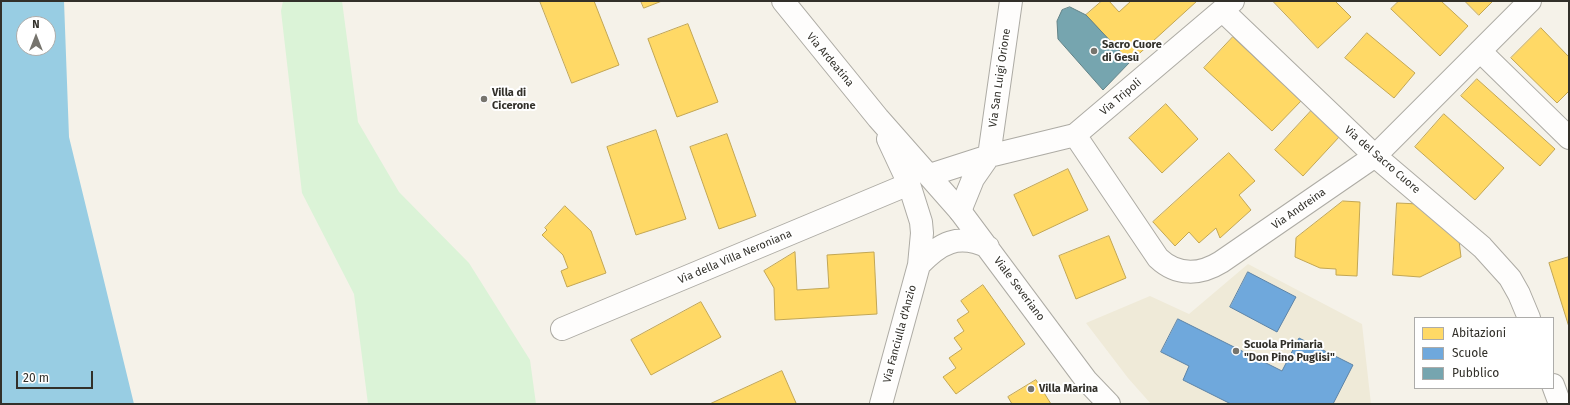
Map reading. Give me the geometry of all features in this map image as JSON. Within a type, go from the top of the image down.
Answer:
[{"type":"street","name":"Via Ardeatina","points":[[783,1],[878,118],[930,175]]},
{"type":"street","name":"Via San Luigi Orione","points":[[989,156],[1011,1]]},
{"type":"street","name":"Via Andreina","points":[[1075,134],[1158,258],[1168,267],[1183,272],[1207,270],[1221,262],[1375,156],[1530,1]]},
{"type":"street","name":"Via Tripoli","points":[[930,175],[989,156],[1075,134],[1228,6]]},
{"type":"street","name":"Via del Sacro Cuore","points":[[1228,6],[1375,156],[1469,234],[1493,258],[1516,287],[1528,317]]},
{"type":"street","points":[[1480,51],[1569,138]]},
{"type":"street","name":"Via Ardeatina","points":[[878,118],[909,184]]},
{"type":"street","points":[[960,210],[973,179],[989,156]]},
{"type":"street","name":"Viale Severiano","points":[[930,175],[960,210],[1086,380],[1109,404]]},
{"type":"street","name":"Via Fanciulla d'Anzio","points":[[881,404],[919,265],[921,222],[909,184]]},
{"type":"street","name":"Via della Villa Neroniana","points":[[562,329],[909,184]]},
{"type":"street","points":[[919,265],[931,253],[952,241],[974,241],[988,247]]},
{"type":"street","points":[[1554,388],[1560,404]]},
{"type":"shaded area","name":"Scuola Primaria \"Don Pino Puglisi\"","points":[[1248,264],[1362,324],[1371,404],[1151,404],[1128,378],[1086,323],[1150,296],[1189,314]]},
{"type":"green space","points":[[283,1],[342,1],[358,122],[399,192],[469,263],[530,360],[536,404],[368,404],[354,294],[302,193],[281,11]]},
{"type":"water","points":[[1,1],[64,1],[69,137],[134,404],[1,404]]},
{"type":"building: Abitazioni","points":[[540,1],[594,1],[619,65],[572,83]]},
{"type":"building: Abitazioni","points":[[641,1],[662,1],[644,8]]},
{"type":"building: Abitazioni","points":[[1102,1],[1109,1],[1119,12],[1131,1],[1197,1],[1130,62],[1086,15]]},
{"type":"building: Abitazioni","points":[[1273,1],[1335,1],[1351,17],[1318,48]]},
{"type":"building: Abitazioni","points":[[1399,1],[1441,1],[1468,26],[1440,56],[1391,9]]},
{"type":"building: Abitazioni","points":[[1465,1],[1493,1],[1479,15]]},
{"type":"building: Abitazioni","points":[[688,24],[718,102],[677,117],[648,39]]},
{"type":"building: Abitazioni","points":[[1541,28],[1569,57],[1569,91],[1557,103],[1511,58]]},
{"type":"building: Abitazioni","points":[[1367,33],[1415,73],[1394,98],[1345,58]]},
{"type":"building: Abitazioni","points":[[1233,37],[1301,101],[1272,131],[1204,68]]},
{"type":"building: Abitazioni","points":[[1477,79],[1555,149],[1540,166],[1461,96]]},
{"type":"building: Abitazioni","points":[[1166,104],[1198,139],[1162,173],[1129,138]]},
{"type":"building: Abitazioni","points":[[1312,110],[1340,136],[1303,176],[1275,150]]},
{"type":"building: Abitazioni","points":[[1444,114],[1504,168],[1475,200],[1415,147]]},
{"type":"building: Abitazioni","points":[[656,130],[686,219],[636,235],[607,147]]},
{"type":"building: Abitazioni","points":[[727,134],[756,216],[719,229],[690,147]]},
{"type":"building: Abitazioni","points":[[1229,153],[1255,181],[1239,195],[1251,210],[1220,238],[1216,228],[1199,243],[1189,232],[1175,246],[1153,222]]},
{"type":"building: Abitazioni","points":[[1068,169],[1088,210],[1033,236],[1014,195]]},
{"type":"building: Abitazioni","points":[[1343,201],[1360,202],[1357,276],[1336,275],[1336,269],[1320,268],[1295,257],[1296,238]]},
{"type":"building: Abitazioni","points":[[1397,203],[1419,204],[1458,232],[1461,257],[1420,277],[1393,275]]},
{"type":"building: Abitazioni","points":[[565,206],[591,231],[606,273],[567,287],[561,271],[568,268],[563,255],[542,235],[547,230],[545,228]]},
{"type":"building: Abitazioni","points":[[1109,236],[1126,278],[1076,299],[1059,256]]},
{"type":"building: Abitazioni","points":[[795,252],[797,290],[829,288],[827,255],[874,252],[877,314],[775,320],[774,288],[764,271]]},
{"type":"building: Abitazioni","points":[[1569,257],[1569,327],[1549,263]]},
{"type":"building: Abitazioni","points":[[983,285],[1025,344],[956,394],[943,377],[956,368],[949,358],[962,349],[954,338],[964,331],[957,320],[969,312],[961,301]]},
{"type":"building: Abitazioni","points":[[701,302],[721,337],[651,375],[631,340]]},
{"type":"building: Abitazioni","points":[[782,371],[796,403],[794,404],[710,404]]},
{"type":"building: Abitazioni","name":"Villa Marina","points":[[1036,380],[1051,404],[1012,404],[1008,397]]},
{"type":"building: Scuole","points":[[1248,272],[1296,297],[1277,332],[1230,307]]},
{"type":"building: Scuole","points":[[1178,319],[1282,371],[1299,338],[1353,365],[1333,404],[1231,404],[1183,380],[1189,366],[1161,352]]},
{"type":"building: Pubblico","name":"Sacro Cuore di Gesù","points":[[1070,7],[1086,15],[1130,62],[1103,90],[1058,39],[1057,21],[1062,10]]},
{"type":"place","name":"Sacro Cuore di Gesù","points":[[1094,51]]},
{"type":"place","name":"Villa di Cicerone","points":[[484,99]]},
{"type":"place","name":"Scuola Primaria \"Don Pino Puglisi\"","points":[[1236,351]]},
{"type":"place","name":"Villa Marina","points":[[1031,389]]}]
